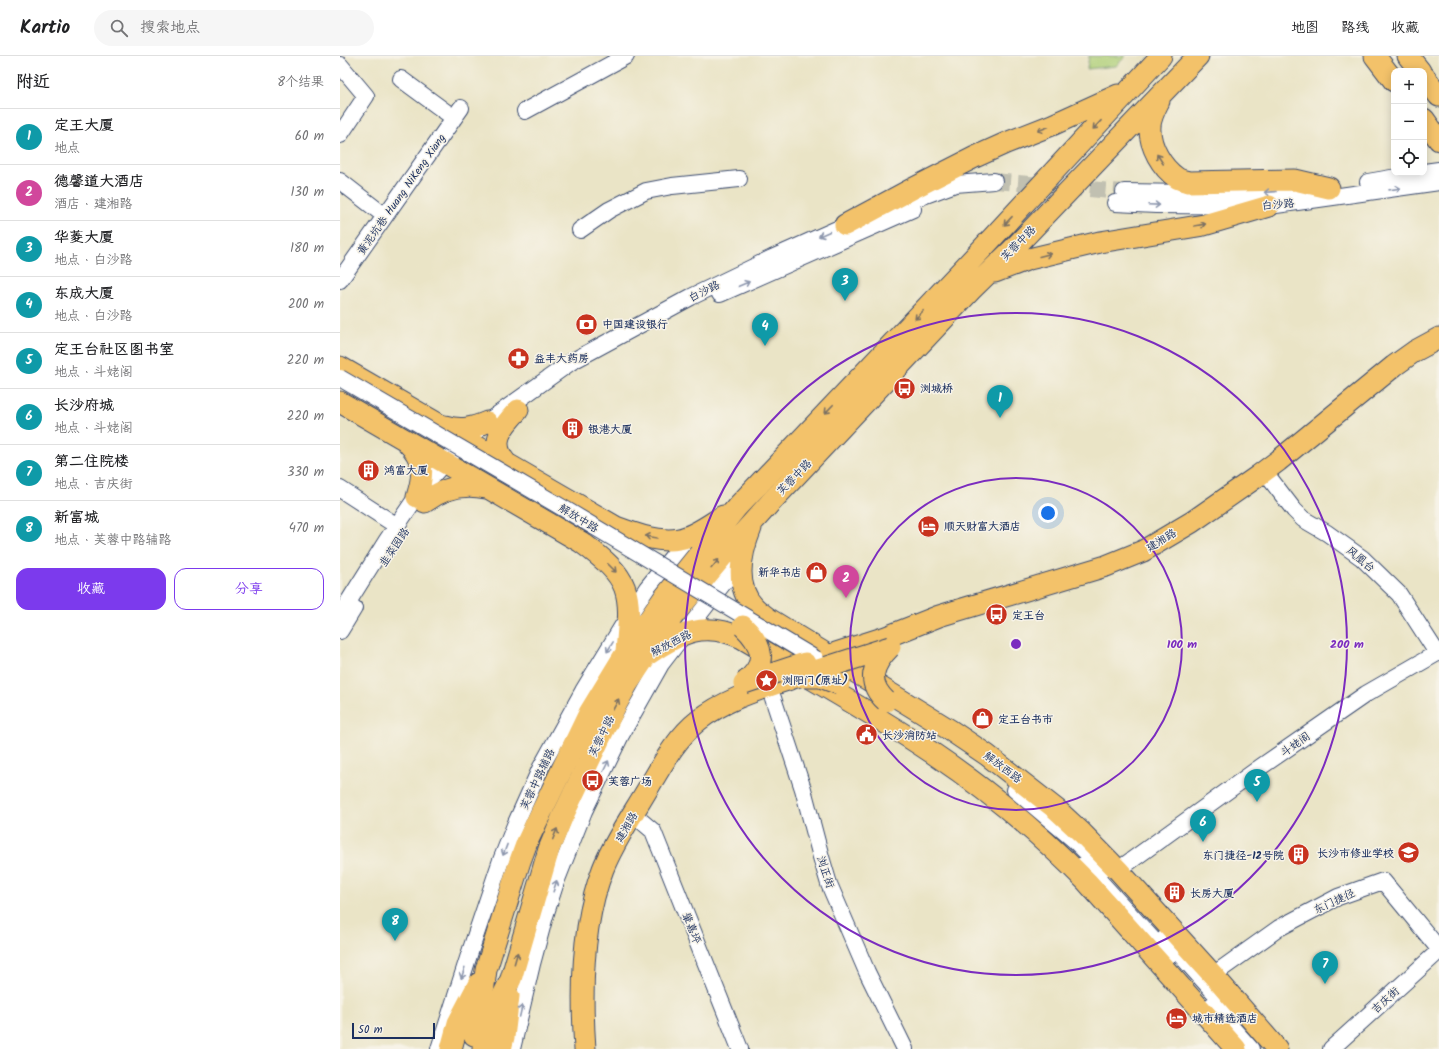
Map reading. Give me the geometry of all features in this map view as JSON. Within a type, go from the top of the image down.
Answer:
[{"type":"main road","name":"芙蓉中路","points":[[483,1049],[491,1020],[511,978],[549,849],[614,707],[635,655],[663,599],[737,506],[981,250],[1161,56]]},
{"type":"main road","name":"芙蓉中路","points":[[470,1049],[480,1016],[486,970],[520,861],[530,836],[589,713],[635,655],[673,616],[758,516],[982,278],[1013,249],[1198,56]]},
{"type":"main road","points":[[1375,56],[1391,77]]},
{"type":"main road","points":[[1408,56],[1418,68]]},
{"type":"main road","points":[[1427,80],[1439,96]]},
{"type":"main road","points":[[845,225],[975,157],[1081,113],[1130,90]]},
{"type":"main road","points":[[1164,92],[1152,118],[1150,137],[1154,149],[1160,159],[1167,169],[1177,178],[1188,182],[1295,180],[1329,188]]},
{"type":"main road","points":[[982,278],[1029,259],[1100,242],[1204,224],[1268,206]]},
{"type":"main road","name":"建湘路","points":[[585,1049],[583,990],[589,920],[594,897],[603,869],[633,814],[675,746],[690,728],[704,716],[723,704],[749,693],[790,679],[820,664],[939,616],[1092,570],[1126,559],[1144,551],[1192,522],[1258,476],[1394,366],[1415,351],[1439,338]]},
{"type":"main road","name":"建湘路","points":[[574,1049],[572,999],[579,918],[584,893],[594,865],[606,840],[651,764],[666,739],[690,714],[704,703],[730,688],[744,683],[890,647],[943,626],[1067,589],[1136,566],[1149,560],[1198,530],[1271,480],[1401,374],[1439,349]]},
{"type":"main road","name":"解放中路","points":[[340,366],[616,527],[635,534],[666,540],[679,539],[689,536],[707,526],[737,506]]},
{"type":"main road","name":"解放中路","points":[[340,402],[581,542],[609,565],[621,579],[626,588],[635,655]]},
{"type":"main road","points":[[507,464],[499,451],[498,442],[500,434],[518,410]]},
{"type":"main road","points":[[437,423],[458,429],[468,429],[487,422]]},
{"type":"main road","points":[[402,438],[411,446],[421,464],[421,499],[446,489],[471,486],[490,489]]},
{"type":"main road","name":"解放西路","points":[[758,516],[745,544],[742,559],[742,582],[750,602],[760,613],[805,642],[938,722],[987,755],[1056,809],[1118,870],[1213,975],[1277,1049]]},
{"type":"main road","points":[[743,626],[758,643],[760,652],[758,666],[744,683]]},
{"type":"main road","name":"解放西路","points":[[635,655],[658,648],[697,630],[708,629],[733,634],[898,731],[934,754],[970,779],[1034,830],[1071,866],[1236,1049]]},
{"type":"main road","points":[[886,701],[878,694],[875,688],[874,673],[878,660],[890,647]]},
{"type":"main road","name":"芙蓉中路","points":[[451,1049],[458,1023],[486,970]]},
{"type":"main road","name":"芙蓉中路","points":[[505,1046],[511,978]]},
{"type":"main road","points":[[444,1049],[458,1023]]},
{"type":"street","points":[[525,111],[626,56]]},
{"type":"street","points":[[340,65],[366,96],[340,135]]},
{"type":"street","name":"黄泥坑巷 Huang NiKeng Xiang","points":[[340,280],[458,113],[401,80]]},
{"type":"street","name":"白沙路","points":[[1430,179],[1251,194],[1120,198],[1156,205],[1268,206],[1430,179],[1439,170]]},
{"type":"street","points":[[580,230],[609,210],[646,191],[672,186],[740,179]]},
{"type":"street","points":[[340,181],[385,216]]},
{"type":"street","name":"白沙路","points":[[449,464],[487,422],[537,385],[578,358],[691,297],[845,225],[955,184],[991,186],[958,193],[924,203],[695,305],[667,323],[574,368],[518,410],[470,442]]},
{"type":"street","name":"解放中路","points":[[340,378],[563,508],[820,664]]},
{"type":"street","name":"解放中路","points":[[340,390],[558,516],[743,626],[820,664]]},
{"type":"street","name":"韭菜园路","points":[[340,631],[395,545],[421,499],[426,483],[449,464]]},
{"type":"street","name":"风凰台","points":[[1271,480],[1294,510],[1303,519],[1327,533],[1362,558],[1399,594],[1436,658]]},
{"type":"street","points":[[340,489],[397,526]]},
{"type":"street","name":"韭菜园路","points":[[340,615],[397,526],[421,499]]},
{"type":"street","name":"芙蓉中路辅路","points":[[439,1049],[500,863],[541,767],[583,691],[647,588],[689,536]]},
{"type":"street","points":[[505,1046],[532,964],[556,882],[584,812],[635,709],[662,664],[742,559]]},
{"type":"street","name":"斗姥阁","points":[[1118,870],[1262,766],[1366,694],[1436,658]]},
{"type":"street","name":"解放西路","points":[[820,664],[886,701],[982,764],[1064,831],[1111,878],[1228,1015],[1250,1049]]},
{"type":"street","name":"解放西路","points":[[820,664],[982,776],[1068,847],[1228,1015],[1266,1049]]},
{"type":"street","name":"浏正街","points":[[769,686],[803,789],[830,884],[867,972],[905,1049]]},
{"type":"street","name":"肇嘉坪","points":[[633,814],[653,831],[740,1049]]},
{"type":"street","name":"东门捷径","points":[[1213,975],[1279,928],[1338,897],[1383,881],[1439,950]]},
{"type":"street","name":"吉庆街","points":[[1331,1049],[1439,950]]},
{"type":"green space","points":[[1089,56],[1126,56],[1116,66],[1087,69]]},
{"type":"tunnel","points":[[994,181],[1124,192]]},
{"type":"place","name":"华菱大厦","points":[[845,301]]},
{"type":"place","name":"中国建设银行","points":[[586,324]]},
{"type":"place","name":"东成大厦","points":[[765,346]]},
{"type":"place","name":"益丰大药房","points":[[518,358]]},
{"type":"place","name":"浏城桥","points":[[904,388]]},
{"type":"place","name":"定王大厦","points":[[1000,418]]},
{"type":"place","name":"银港大厦","points":[[572,429]]},
{"type":"place","name":"鸿富大厦","points":[[368,470]]},
{"type":"place","name":"顺天财富大酒店","points":[[929,526]]},
{"type":"place","name":"新华书店","points":[[817,572]]},
{"type":"place","name":"德馨道大酒店","points":[[846,598]]},
{"type":"place","name":"定王台","points":[[997,615]]},
{"type":"place","name":"浏阳门(原址)","points":[[766,680]]},
{"type":"place","name":"定王台书市","points":[[982,719]]},
{"type":"place","name":"长沙消防站","points":[[867,735]]},
{"type":"place","name":"芙蓉广场","points":[[593,781]]},
{"type":"place","name":"定王台社区图书室","points":[[1257,802]]},
{"type":"place","name":"长沙府城","points":[[1203,842]]},
{"type":"place","name":"长沙市修业学校","points":[[1409,853]]},
{"type":"place","name":"东门捷径-12号院","points":[[1299,855]]},
{"type":"place","name":"长房大厦","points":[[1175,893]]},
{"type":"place","name":"新富城","points":[[395,941]]},
{"type":"place","name":"第二住院楼","points":[[1325,984]]},
{"type":"place","name":"城市精选酒店","points":[[1176,1018]]}]
